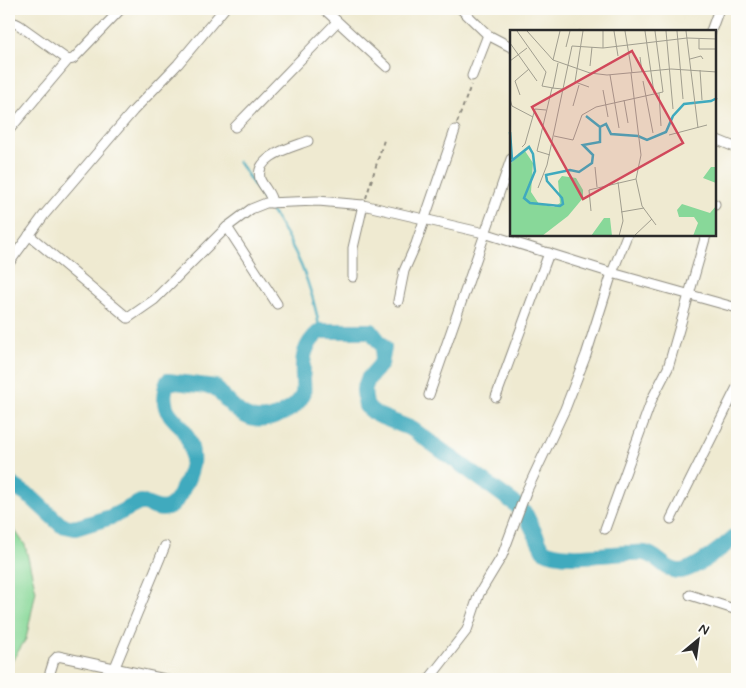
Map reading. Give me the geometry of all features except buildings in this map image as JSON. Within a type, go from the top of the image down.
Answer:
[{"type":"street","points":[[9,130],[68,60],[73,59],[121,9]]},
{"type":"street","points":[[9,263],[29,235],[133,111],[178,64],[224,9]]},
{"type":"street","points":[[324,9],[387,67]]},
{"type":"street","points":[[461,9],[488,36],[510,47]]},
{"type":"street","points":[[712,30],[720,9]]},
{"type":"street","points":[[234,127],[337,22]]},
{"type":"street","points":[[9,24],[15,23],[19,25],[68,60]]},
{"type":"street","points":[[472,76],[488,36]]},
{"type":"street","points":[[398,302],[404,271],[416,244],[455,130]]},
{"type":"street","points":[[716,139],[737,148]]},
{"type":"street","points":[[272,203],[272,199],[260,180],[259,172],[262,164],[269,158],[308,141]]},
{"type":"street","points":[[429,395],[510,162]]},
{"type":"street","points":[[29,235],[128,318],[154,300],[227,227],[261,204],[318,201],[363,205],[484,233],[612,273],[737,307]]},
{"type":"street","points":[[353,277],[354,248],[363,205]]},
{"type":"street","points":[[227,227],[278,304]]},
{"type":"street","points":[[429,679],[467,630],[477,599],[502,556],[526,492],[579,373],[612,273],[627,236]]},
{"type":"street","points":[[605,530],[652,399],[668,368],[706,236]]},
{"type":"street","points":[[496,397],[549,253]]},
{"type":"street","points":[[670,519],[737,387]]},
{"type":"street","points":[[115,667],[165,546]]},
{"type":"street","points":[[690,595],[737,610]]},
{"type":"street","points":[[48,679],[54,660],[58,656],[165,679]]},
{"type":"path","points":[[455,130],[471,86],[472,76]]},
{"type":"path","points":[[363,205],[384,140]]},
{"type":"green space","points":[[9,522],[25,545],[36,591],[26,639],[9,666]]},
{"type":"waterway","points":[[238,161],[265,202]]},
{"type":"waterway","points":[[268,206],[294,250],[301,266],[317,313],[320,331]]},
{"type":"waterway","points":[[9,483],[32,498],[61,525],[75,528],[111,517],[141,502],[165,509],[177,499],[187,481],[192,464],[191,447],[188,438],[166,407],[164,394],[168,381],[215,387],[243,415],[260,420],[270,418],[291,408],[301,398],[303,394],[305,352],[310,341],[320,331],[371,331],[384,348],[381,364],[368,379],[364,390],[366,406],[377,415],[412,429],[514,503],[526,515],[543,550],[565,556],[645,553],[650,554],[670,568],[679,571],[693,567],[718,551],[737,535]]}]
